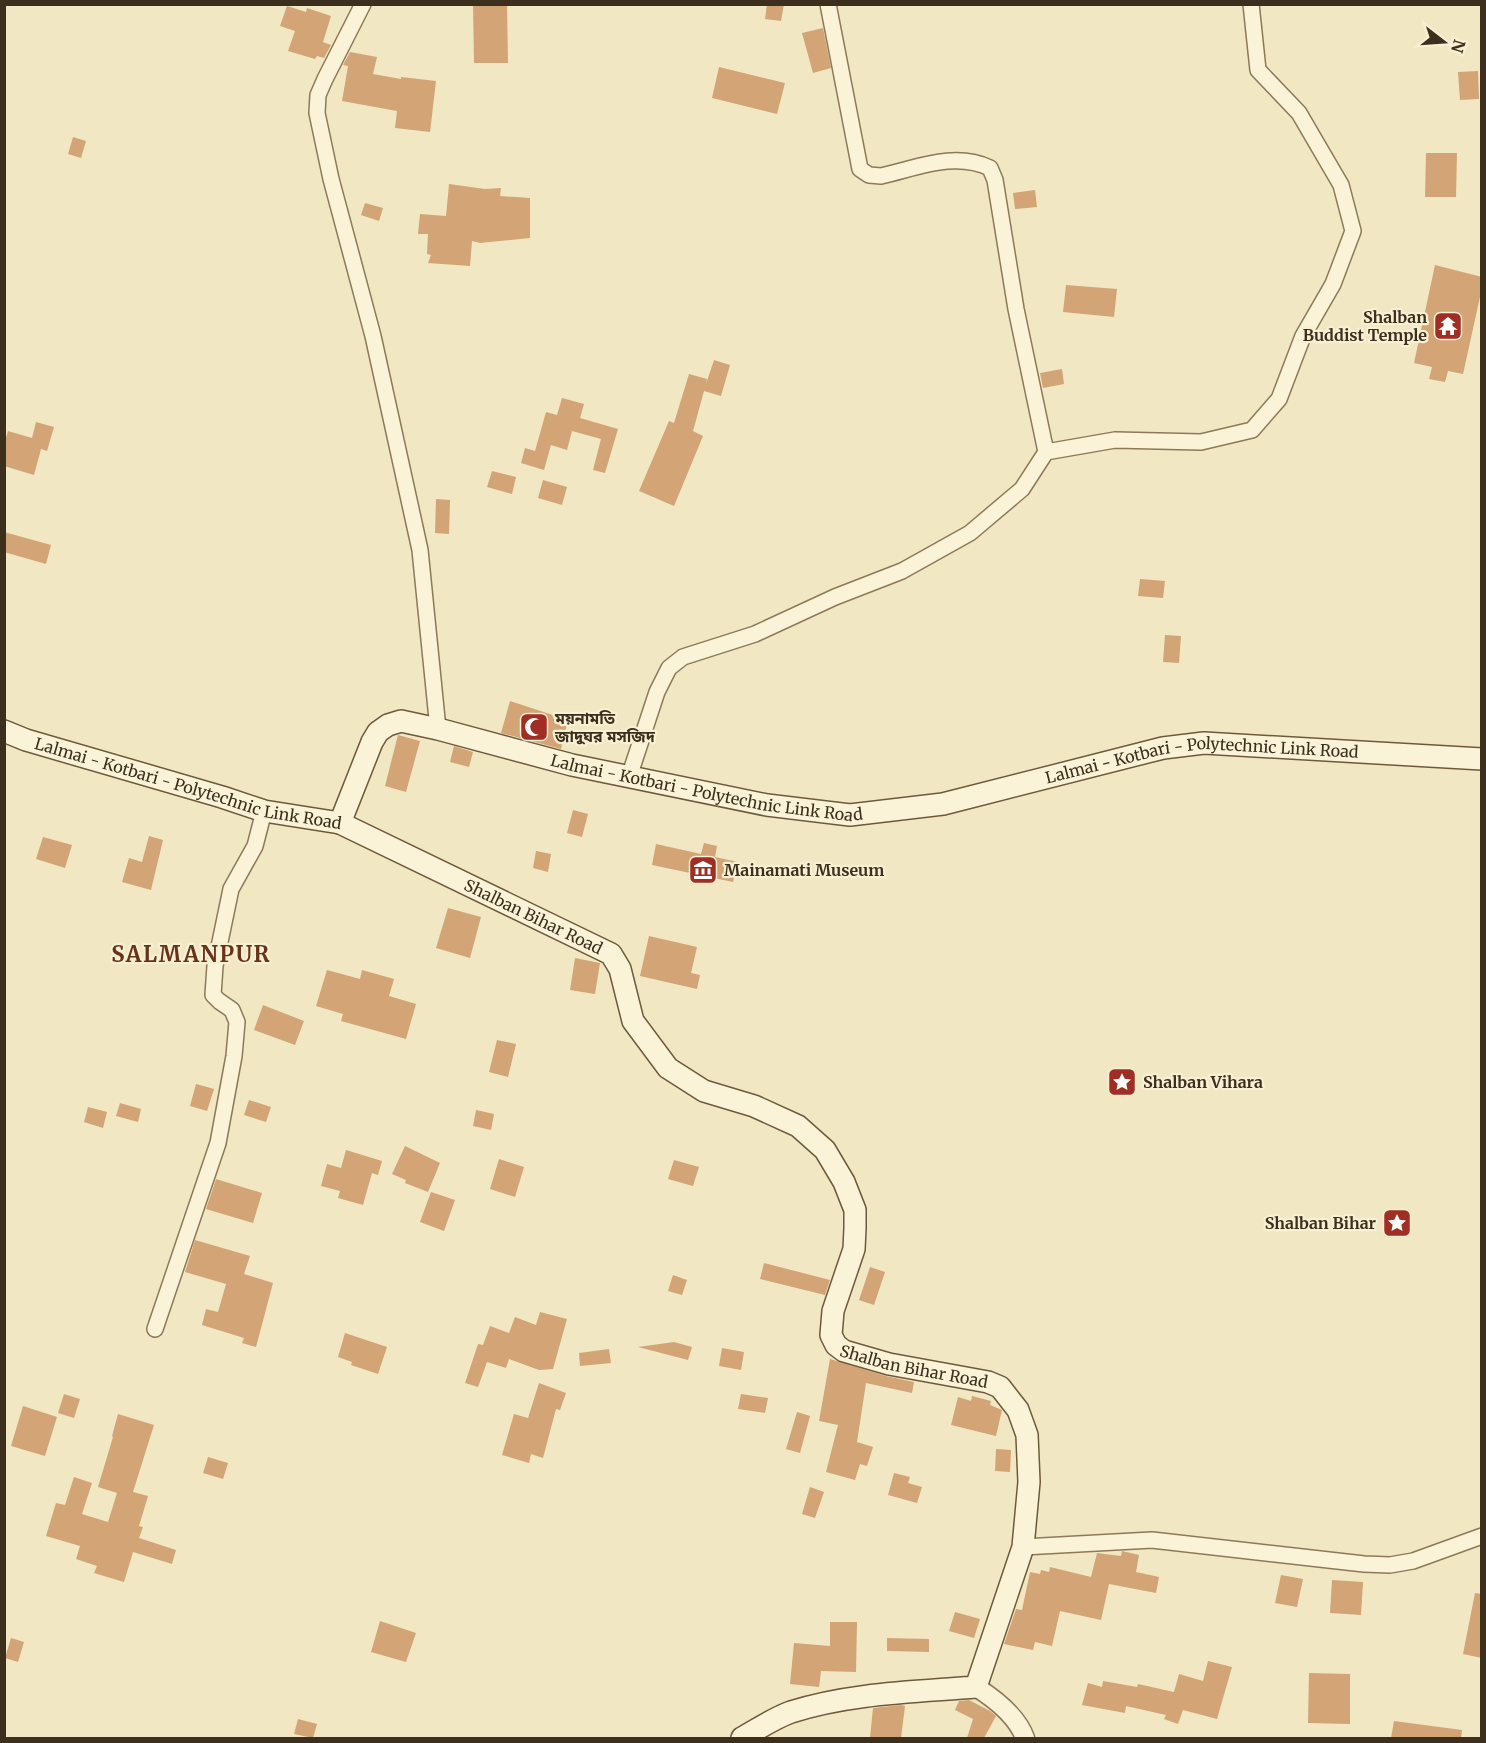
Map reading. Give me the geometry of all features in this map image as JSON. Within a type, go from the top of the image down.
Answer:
[{"type":"main road","name":"Lalmai - Kotbari - Polytechnic Link Road","points":[[4,731],[26,740],[264,811],[339,823],[363,759],[378,732],[387,725],[401,722],[438,729],[572,765],[767,806],[850,815],[943,804],[1163,748],[1204,743],[1482,759]]},
{"type":"main road","name":"Shalban Bihar Road","points":[[339,823],[611,954],[620,969],[633,1021],[668,1068],[704,1091],[754,1106],[798,1126],[825,1150],[844,1182],[855,1210],[854,1249],[833,1311],[831,1335],[836,1345],[844,1351],[889,1364],[988,1382],[1000,1388],[1007,1395],[1018,1410],[1027,1435],[1029,1482],[1023,1547],[976,1687]]},
{"type":"main road","points":[[742,1738],[764,1724],[814,1706],[852,1699],[976,1687]]},
{"type":"street","points":[[363,4],[318,95],[317,112],[331,179],[373,336],[420,550],[438,729]]},
{"type":"street","points":[[629,777],[657,692],[669,668],[683,657],[754,634],[835,597],[902,571],[970,533],[1022,489],[1046,452],[1016,309],[995,180],[990,168],[978,162],[958,159],[881,176],[869,175],[860,169],[828,4]]},
{"type":"street","points":[[1046,452],[1115,440],[1201,442],[1252,430],[1280,399],[1303,336],[1333,284],[1353,231],[1341,184],[1299,113],[1258,70],[1251,4]]},
{"type":"street","points":[[155,1329],[218,1143],[234,1056],[237,1022],[232,1010],[213,995],[215,966],[231,889],[255,846],[264,811]]},
{"type":"street","points":[[1023,1547],[1152,1540],[1390,1565],[1413,1562],[1482,1536]]},
{"type":"street","points":[[976,1687],[990,1696],[1008,1713],[1025,1738]]},
{"type":"building","points":[[473,4],[507,4],[508,63],[474,63]]},
{"type":"building","points":[[767,4],[784,4],[781,21],[765,19]]},
{"type":"building","points":[[287,6],[306,12],[307,8],[331,16],[323,42],[331,45],[324,58],[317,56],[315,59],[288,51],[295,31],[280,26]]},
{"type":"building","points":[[823,28],[831,68],[813,73],[802,33]]},
{"type":"building","points":[[350,52],[377,57],[373,74],[401,79],[401,77],[436,81],[430,132],[395,128],[397,111],[342,101],[348,66],[343,65]]},
{"type":"building","points":[[719,67],[785,83],[777,114],[712,98]]},
{"type":"building","points":[[1478,71],[1479,99],[1460,100],[1458,72]]},
{"type":"building","points":[[73,137],[86,141],[81,158],[68,154]]},
{"type":"building","points":[[1426,153],[1457,153],[1456,197],[1425,197]]},
{"type":"building","points":[[449,184],[485,189],[501,188],[500,196],[530,198],[530,238],[480,243],[472,241],[470,266],[428,263],[431,255],[427,254],[428,234],[418,234],[420,214],[446,216]]},
{"type":"building","points":[[1035,190],[1037,207],[1015,209],[1013,193]]},
{"type":"building","points":[[365,203],[383,208],[379,221],[361,215]]},
{"type":"building","name":"Shalban Buddist Temple","points":[[1435,265],[1482,277],[1482,288],[1463,374],[1448,371],[1445,382],[1429,379],[1432,367],[1414,363]]},
{"type":"building","points":[[1066,285],[1117,289],[1114,317],[1063,312]]},
{"type":"building","points":[[714,360],[730,365],[721,396],[704,391],[693,431],[703,436],[674,506],[639,491],[669,421],[674,423],[689,374],[707,379],[706,384]]},
{"type":"building","points":[[1062,369],[1064,384],[1043,388],[1040,373]]},
{"type":"building","points":[[562,398],[584,404],[580,418],[618,429],[605,473],[593,470],[601,439],[572,431],[567,450],[551,445],[544,470],[521,463],[525,448],[535,451],[546,412],[557,415]]},
{"type":"building","points":[[36,422],[54,427],[47,451],[41,449],[34,475],[4,466],[4,444],[8,431],[32,438]]},
{"type":"building","points":[[492,471],[516,477],[512,494],[487,487]]},
{"type":"building","points":[[543,480],[567,487],[562,505],[538,498]]},
{"type":"building","points":[[436,499],[450,500],[449,534],[435,533]]},
{"type":"building","points":[[4,532],[51,545],[46,564],[4,552]]},
{"type":"building","points":[[1140,579],[1165,581],[1163,598],[1138,596]]},
{"type":"building","points":[[1165,635],[1181,636],[1179,663],[1163,662]]},
{"type":"building","name":"ময়নামতি জাদুঘর মসজিদ","points":[[510,701],[568,720],[561,749],[501,733]]},
{"type":"building","points":[[398,735],[420,741],[406,792],[385,786]]},
{"type":"building","points":[[454,746],[473,752],[469,767],[450,762]]},
{"type":"building","points":[[573,810],[588,814],[582,837],[567,833]]},
{"type":"building","points":[[149,836],[163,840],[151,890],[122,882],[129,858],[142,862]]},
{"type":"building","points":[[43,837],[72,845],[65,868],[36,859]]},
{"type":"building","points":[[704,843],[717,846],[715,857],[738,862],[733,882],[652,865],[656,844],[701,854]]},
{"type":"building","points":[[536,851],[551,854],[548,872],[533,868]]},
{"type":"building","points":[[448,908],[481,917],[470,958],[436,948]]},
{"type":"building","points":[[649,936],[697,947],[691,973],[700,975],[697,989],[640,976]]},
{"type":"building","points":[[575,958],[600,963],[595,994],[570,990]]},
{"type":"building","points":[[327,970],[360,979],[362,970],[394,979],[389,996],[416,1004],[406,1039],[341,1021],[343,1014],[316,1006]]},
{"type":"building","points":[[263,1005],[304,1021],[295,1045],[254,1030]]},
{"type":"building","points":[[497,1040],[516,1044],[508,1077],[489,1072]]},
{"type":"building","points":[[196,1084],[214,1089],[207,1111],[190,1106]]},
{"type":"building","points":[[249,1100],[271,1107],[266,1122],[244,1115]]},
{"type":"building","points":[[120,1103],[141,1109],[138,1122],[116,1116]]},
{"type":"building","points":[[88,1107],[107,1112],[103,1128],[84,1122]]},
{"type":"building","points":[[476,1110],[494,1114],[491,1130],[473,1126]]},
{"type":"building","points":[[405,1146],[440,1163],[428,1192],[405,1183],[406,1180],[392,1174]]},
{"type":"building","points":[[346,1150],[382,1161],[378,1175],[372,1173],[363,1205],[338,1198],[340,1191],[321,1186],[327,1164],[341,1168]]},
{"type":"building","points":[[499,1159],[524,1167],[515,1197],[490,1189]]},
{"type":"building","points":[[674,1160],[699,1167],[693,1186],[668,1179]]},
{"type":"building","points":[[216,1179],[262,1193],[253,1223],[206,1209]]},
{"type":"building","points":[[431,1192],[455,1200],[444,1231],[420,1222]]},
{"type":"building","points":[[195,1240],[250,1256],[244,1274],[273,1283],[256,1347],[242,1343],[244,1338],[202,1325],[206,1309],[218,1312],[226,1284],[185,1272]]},
{"type":"building","points":[[764,1263],[830,1280],[825,1295],[760,1279]]},
{"type":"building","points":[[870,1267],[885,1272],[874,1305],[859,1300]]},
{"type":"building","points":[[673,1275],[687,1280],[682,1295],[668,1291]]},
{"type":"building","points":[[540,1312],[567,1319],[553,1369],[539,1370],[509,1359],[506,1368],[487,1362],[478,1387],[465,1383],[478,1344],[483,1345],[490,1326],[509,1333],[515,1317],[536,1325]]},
{"type":"building","points":[[345,1333],[387,1347],[378,1374],[351,1365],[352,1362],[338,1357]]},
{"type":"building","points":[[674,1342],[692,1347],[688,1360],[638,1347]]},
{"type":"building","points":[[722,1348],[744,1352],[741,1370],[719,1366]]},
{"type":"building","points":[[609,1349],[611,1363],[580,1366],[579,1353]]},
{"type":"building","points":[[830,1359],[914,1382],[912,1393],[866,1383],[857,1442],[873,1447],[867,1466],[860,1464],[855,1480],[826,1472],[838,1425],[819,1421]]},
{"type":"building","points":[[539,1383],[566,1393],[560,1410],[556,1409],[543,1458],[531,1454],[529,1463],[502,1455],[514,1414],[528,1418]]},
{"type":"building","points":[[64,1394],[80,1399],[74,1418],[58,1413]]},
{"type":"building","points":[[741,1394],[768,1398],[765,1413],[738,1409]]},
{"type":"building","points":[[972,1396],[991,1401],[990,1405],[1002,1410],[996,1436],[951,1425],[958,1397],[971,1401]]},
{"type":"building","points":[[23,1406],[57,1417],[45,1456],[11,1446]]},
{"type":"building","points":[[797,1412],[810,1416],[800,1453],[786,1449]]},
{"type":"building","points":[[118,1414],[154,1425],[133,1492],[148,1496],[139,1526],[143,1527],[139,1538],[176,1550],[172,1564],[133,1552],[124,1582],[94,1573],[97,1566],[76,1559],[80,1546],[46,1536],[56,1503],[65,1505],[74,1477],[92,1483],[82,1514],[108,1522],[117,1493],[98,1487]]},
{"type":"building","points":[[996,1449],[1011,1450],[1010,1472],[995,1471]]},
{"type":"building","points":[[208,1457],[228,1463],[223,1479],[203,1473]]},
{"type":"building","points":[[894,1473],[910,1477],[908,1483],[922,1487],[917,1503],[888,1495]]},
{"type":"building","points":[[810,1487],[824,1492],[815,1518],[802,1514]]},
{"type":"building","points":[[1122,1551],[1139,1555],[1136,1572],[1159,1577],[1156,1593],[1109,1584],[1101,1620],[1060,1611],[1052,1646],[1035,1642],[1033,1650],[1004,1644],[1016,1609],[1022,1610],[1030,1572],[1040,1574],[1041,1570],[1049,1572],[1050,1567],[1091,1577],[1097,1553],[1121,1556]]},
{"type":"building","points":[[1281,1575],[1303,1579],[1297,1607],[1275,1603]]},
{"type":"building","points":[[1332,1580],[1363,1582],[1361,1615],[1330,1613]]},
{"type":"building","points":[[1475,1593],[1482,1594],[1482,1658],[1463,1654]]},
{"type":"building","points":[[955,1612],[980,1619],[974,1638],[949,1631]]},
{"type":"building","points":[[380,1621],[416,1633],[406,1662],[371,1652]]},
{"type":"building","points":[[830,1622],[857,1622],[856,1672],[821,1671],[819,1687],[790,1684],[794,1643],[830,1646]]},
{"type":"building","points":[[11,1638],[24,1642],[18,1662],[5,1658]]},
{"type":"building","points":[[887,1638],[929,1639],[929,1652],[887,1651]]},
{"type":"building","points":[[1208,1661],[1232,1667],[1217,1719],[1183,1710],[1178,1724],[1164,1719],[1166,1715],[1126,1706],[1125,1713],[1082,1705],[1088,1683],[1102,1687],[1103,1681],[1137,1687],[1138,1684],[1174,1692],[1179,1674],[1203,1681]]},
{"type":"building","points":[[1309,1673],[1350,1674],[1350,1724],[1308,1723]]},
{"type":"building","points":[[969,1700],[996,1716],[984,1738],[967,1738],[973,1719],[955,1710],[959,1701]]},
{"type":"building","points":[[905,1706],[901,1738],[870,1738],[873,1708]]},
{"type":"building","points":[[298,1719],[317,1724],[313,1738],[294,1734]]},
{"type":"building","points":[[1394,1721],[1462,1730],[1461,1738],[1391,1738]]},
{"type":"place","name":"Shalban Buddist Temple","points":[[1448,326]]},
{"type":"place","name":"ময়নামতি জাদুঘর মসজিদ","points":[[534,727]]},
{"type":"place","name":"Mainamati Museum","points":[[703,870]]},
{"type":"place","name":"Shalban Vihara","points":[[1122,1082]]},
{"type":"place","name":"Shalban Bihar","points":[[1397,1223]]},
{"type":"district","name":"SALMANPUR","points":[[191,954]]}]
